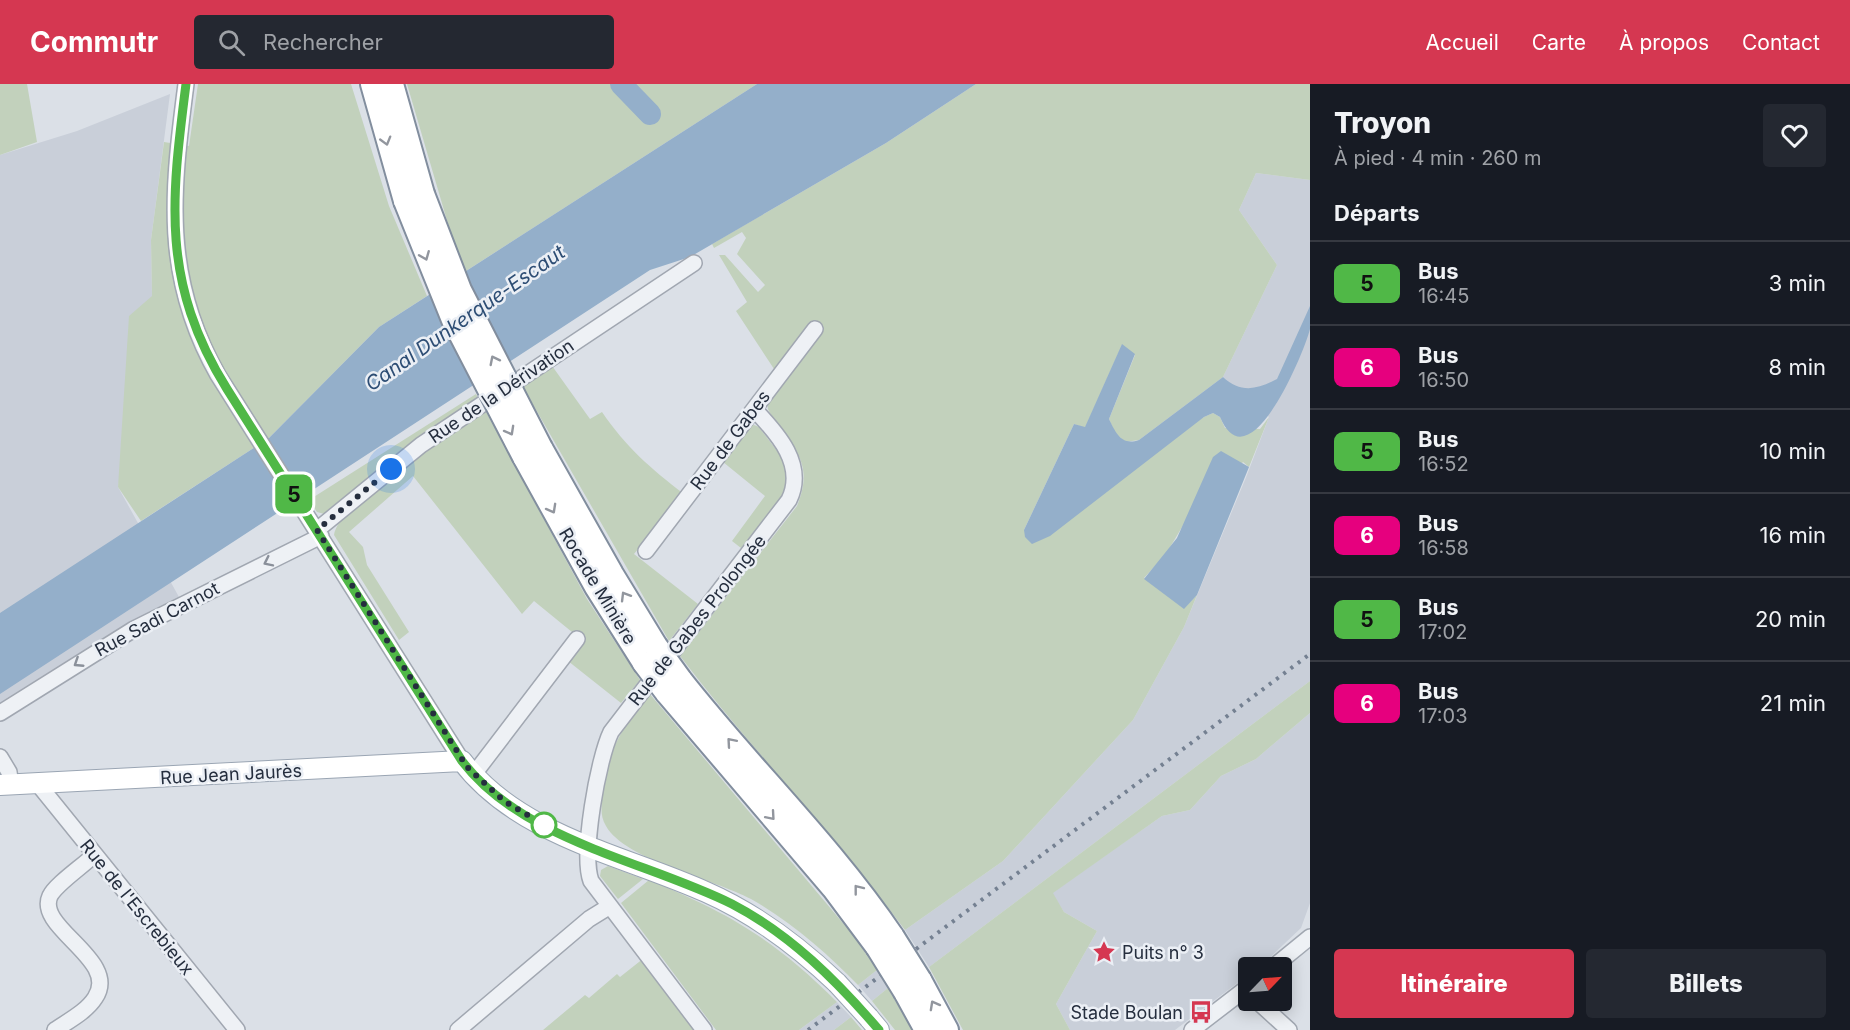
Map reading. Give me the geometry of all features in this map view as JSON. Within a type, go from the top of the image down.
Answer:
[{"type":"highway","name":"Rocade Minière","points":[[372,84],[414,198],[456,328],[532,453],[596,587],[833,888],[885,942],[912,986],[947,1030]]},
{"type":"highway","name":"Rocade Minière","points":[[392,84],[414,198]]},
{"type":"highway","name":"Rocade Minière","points":[[912,986],[926,1030]]},
{"type":"main road","points":[[468,768],[518,811],[590,845],[701,890],[746,912],[794,945],[837,983],[874,1024]]},
{"type":"main road","name":"Rue Jean Jaurès","points":[[6,785],[468,768]]},
{"type":"street","points":[[186,84],[173,189],[179,268],[192,317],[204,350],[249,425],[468,768],[577,639]]},
{"type":"street","name":"Rue de la Dérivation","points":[[318,531],[421,445],[694,263]]},
{"type":"street","name":"Rue de Gabes","points":[[646,551],[815,329]]},
{"type":"street","name":"Rue de Gabes Prolongée","points":[[704,1030],[589,875],[590,845],[598,768],[611,732],[789,500],[795,489],[796,479],[792,460],[754,409]]},
{"type":"street","name":"Rue Sadi Carnot","points":[[0,713],[140,625],[318,531]]},
{"type":"street","points":[[0,756],[9,772],[6,785]]},
{"type":"street","name":"Rue de l'Escrebieux","points":[[38,784],[237,1030]]},
{"type":"street","points":[[55,1030],[93,1001],[99,991],[99,979],[92,962],[51,915],[49,901],[54,891],[94,855]]},
{"type":"street","points":[[458,1030],[589,919],[610,906]]},
{"type":"street","points":[[1285,957],[1310,937]]},
{"type":"street","points":[[1192,1030],[1238,1000]]},
{"type":"street","points":[[1270,1011],[1289,1030]]},
{"type":"shaded area","points":[[170,94],[151,240],[152,296],[118,487],[184,606],[111,653],[0,718],[0,155],[77,131]]},
{"type":"shaded area","points":[[1256,173],[1310,180],[1310,681],[929,967],[905,930],[1003,861],[1133,720],[1184,627],[1247,475],[1269,417],[1223,377],[1277,265],[1239,210]]},
{"type":"shaded area","points":[[1310,713],[1310,903],[1301,928],[1270,957],[1238,957],[1238,983],[1175,1030],[1070,1030],[1056,1004],[1097,931],[1064,912],[1052,893],[1162,816],[1190,810],[1221,776],[1256,759]]},
{"type":"shaded area","points":[[877,970],[888,988],[872,1001],[858,985]]},
{"type":"shaded area","points":[[837,1002],[851,1017],[834,1030],[799,1030]]},
{"type":"green space","points":[[0,84],[27,84],[37,142],[0,155]]},
{"type":"green space","points":[[198,84],[351,84],[389,206],[427,296],[379,327],[269,438],[141,521],[118,487],[129,316],[152,296],[151,240],[164,142],[189,146]]},
{"type":"green space","points":[[407,84],[757,84],[466,271],[458,258]]},
{"type":"green space","points":[[976,84],[1310,84],[1310,180],[1256,173],[1239,210],[1277,265],[1223,377],[1139,440],[1125,442],[1115,433],[1109,419],[1135,355],[1122,345],[1085,428],[1074,424],[1024,530],[1204,417],[1213,413],[1220,417],[1225,428],[1260,429],[1269,417],[1249,467],[1243,462],[1185,522],[1166,554],[1144,578],[1184,608],[1197,595],[1184,627],[1133,720],[1003,861],[905,930],[850,860],[680,656],[797,506],[803,482],[802,463],[798,454],[768,409],[768,395],[776,372],[736,311],[747,302],[719,255],[725,255],[758,292],[765,285],[737,254],[746,238],[742,232],[714,248],[712,244],[886,143]]},
{"type":"green space","points":[[550,363],[590,419],[602,412],[639,456],[684,494],[634,554],[698,604],[669,641],[520,382]]},
{"type":"green space","points":[[476,394],[479,400],[328,515],[317,512],[309,500]]},
{"type":"green space","points":[[484,408],[587,599],[640,680],[621,703],[568,661],[583,641],[534,601],[522,614],[413,476],[349,532],[363,547],[367,565],[409,632],[399,640],[334,535],[341,521],[375,485],[424,448]]},
{"type":"green space","points":[[749,426],[759,427],[781,457],[786,467],[787,478],[780,500],[741,548],[732,541],[765,496],[723,462]]},
{"type":"green space","points":[[1310,681],[1310,713],[1256,759],[1221,776],[1190,810],[1162,816],[1053,893],[1064,912],[1097,931],[1056,1004],[1070,1030],[963,1030],[929,967]]},
{"type":"green space","points":[[649,693],[853,935],[877,970],[858,985],[808,938],[766,908],[735,892],[650,859],[616,838],[606,826],[602,818],[602,809],[608,763],[618,738]]},
{"type":"green space","points":[[608,866],[643,879],[618,899],[600,876],[601,870]]},
{"type":"green space","points":[[649,880],[703,904],[750,930],[793,961],[837,1002],[799,1030],[716,1030],[621,903]]},
{"type":"green space","points":[[644,958],[698,1030],[543,1030],[585,995],[589,998],[617,974],[620,977]]},
{"type":"green space","points":[[888,988],[912,1030],[895,1030],[872,1001]]},
{"type":"green space","points":[[851,1017],[862,1030],[834,1030]]},
{"type":"water","name":"Canal Dunkerque-Escaut","points":[[757,84],[976,84],[886,143],[690,257],[650,270],[0,694],[0,613],[269,438],[379,327]]},
{"type":"water","points":[[1310,306],[1310,329],[1306,343],[1287,386],[1260,426],[1245,436],[1232,434],[1220,417],[1213,413],[1204,417],[1050,536],[1032,544],[1025,537],[1024,530],[1074,424],[1085,427],[1122,344],[1135,354],[1109,419],[1123,440],[1133,441],[1139,440],[1223,377],[1242,388],[1263,386],[1277,379]]},
{"type":"water","points":[[1221,451],[1249,467],[1197,595],[1184,609],[1144,579],[1177,538],[1213,457]]},
{"type":"waterway","points":[[621,84],[650,114]]},
{"type":"railway","points":[[808,1030],[1310,654]]},
{"type":"bus line","name":"5","points":[[186,84],[180,118],[173,202],[181,279],[198,334],[227,389],[462,761],[495,794],[529,818],[707,892],[759,920],[821,968],[879,1030]]},
{"type":"place","name":"Puits n° 3","points":[[1104,952]]},
{"type":"place","name":"Stade Boulan","points":[[1201,1012]]},
{"type":"route","points":[[391,469],[317,530],[467,767],[504,801],[529,818],[546,826],[544,825]]}]
